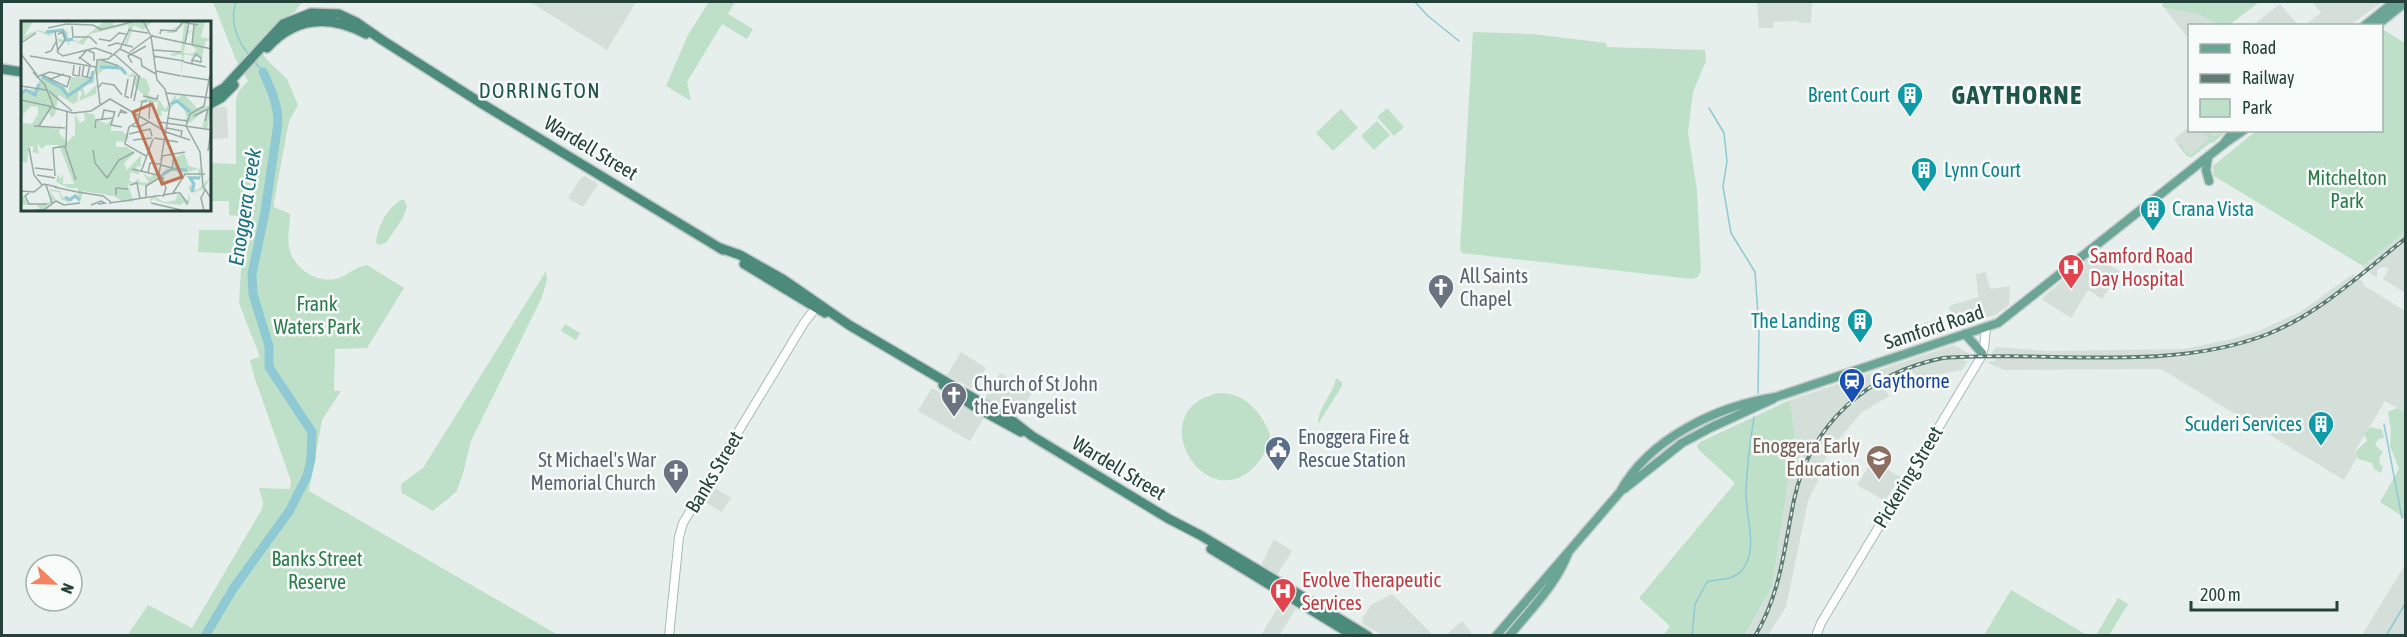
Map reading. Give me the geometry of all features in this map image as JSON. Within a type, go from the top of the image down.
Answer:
[{"type":"highway","name":"Wardell Street","points":[[241,73],[266,45],[313,16],[343,24],[382,40],[720,248],[767,270],[842,321],[934,377],[972,405],[1012,429],[1032,436],[1188,531],[1200,535],[1368,636]]},
{"type":"highway","points":[[2,69],[21,72]]},
{"type":"highway","points":[[212,95],[241,73]]},
{"type":"highway","points":[[212,103],[225,95],[241,73]]},
{"type":"highway","name":"Wardell Street","points":[[1188,531],[1197,540],[1236,565],[1354,636]]},
{"type":"main road","points":[[2366,24],[2392,2]]},
{"type":"main road","points":[[2378,24],[2406,2]]},
{"type":"main road","name":"Samford Road","points":[[2225,143],[2231,132]]},
{"type":"main road","name":"Samford Road","points":[[1496,636],[1559,561],[1569,553],[1620,492],[1625,482],[1647,458],[1677,433],[1719,414],[1761,399],[1776,397],[1986,328],[2010,314],[2241,132]]},
{"type":"main road","points":[[2208,157],[2206,170],[2209,181]]},
{"type":"main road","name":"Banks Street","points":[[669,636],[679,537],[683,523],[816,304]]},
{"type":"main road","name":"Pickering Street","points":[[1811,636],[1821,623],[1982,353],[1986,328]]},
{"type":"main road","points":[[1965,334],[1982,353]]},
{"type":"main road","name":"Samford Road","points":[[1509,636],[1552,584],[1569,553]]},
{"type":"main road","name":"Pickering Street","points":[[1816,636],[1821,623]]},
{"type":"shaded area","points":[[530,2],[636,2],[607,50]]},
{"type":"shaded area","points":[[1757,2],[1812,2],[1811,23],[1774,22],[1773,28],[1759,28]]},
{"type":"shaded area","points":[[2312,2],[2382,2],[2351,24],[2306,24],[2321,13]]},
{"type":"shaded area","points":[[2280,4],[2297,24],[2254,24]]},
{"type":"shaded area","points":[[2164,8],[2199,14],[2217,24],[2188,24],[2188,38]]},
{"type":"shaded area","points":[[225,106],[227,109],[228,138],[212,139],[212,109]]},
{"type":"shaded area","points":[[2188,128],[2188,132],[2225,132],[2191,157],[2187,156],[2174,139]]},
{"type":"shaded area","points":[[585,176],[598,184],[583,207],[568,198],[581,178]]},
{"type":"shaded area","points":[[2405,232],[2405,293],[2383,279],[2389,268],[2382,267],[2377,270],[2377,278],[2362,267]]},
{"type":"shaded area","points":[[2095,258],[2120,271],[2102,299],[2088,290],[2071,318],[2041,299],[2086,260]]},
{"type":"shaded area","points":[[1986,272],[1990,289],[2010,286],[2009,305],[1995,315],[1955,327],[1949,306],[1978,297],[1976,274]]},
{"type":"shaded area","points":[[2353,274],[2363,282],[2363,285],[2405,311],[2405,413],[2385,401],[2355,451],[2359,454],[2344,480],[2161,369],[2004,370],[1986,362],[1995,361],[1995,355],[1991,354],[1996,347],[2047,351],[2184,349],[2228,340],[2256,332],[2300,312]]},
{"type":"shaded area","points":[[1937,319],[1941,329],[1939,334],[1921,340],[1916,326]]},
{"type":"shaded area","points":[[1954,345],[1970,354],[1963,355],[1964,361],[1968,361],[1962,370],[1920,378],[1912,372],[1899,378],[1884,387],[1889,396],[1862,412],[1839,439],[1824,461],[1808,501],[1786,607],[1768,635],[1745,636],[1772,587],[1795,435],[1790,400]]},
{"type":"shaded area","points":[[961,352],[986,368],[975,386],[971,388],[947,375]]},
{"type":"shaded area","points":[[1000,373],[1032,393],[1017,417],[985,398]]},
{"type":"shaded area","points":[[932,388],[984,418],[970,441],[918,411]]},
{"type":"shaded area","name":"Enoggera Early Education","points":[[1873,460],[1900,477],[1885,501],[1857,485]]},
{"type":"shaded area","points":[[715,488],[731,498],[722,512],[705,502],[712,489]]},
{"type":"shaded area","points":[[1274,539],[1292,551],[1277,575],[1264,567],[1262,563]]},
{"type":"shaded area","points":[[2403,568],[2406,569],[2405,635],[2362,635]]},
{"type":"shaded area","points":[[1392,594],[1433,635],[1382,635],[1363,624],[1362,619],[1371,605]]},
{"type":"shaded area","points":[[1283,599],[1296,608],[1281,633],[1261,635]]},
{"type":"shaded area","points":[[1462,621],[1473,635],[1446,635]]},
{"type":"green space","points":[[213,2],[302,2],[295,12],[278,22],[257,43],[266,59],[287,79],[298,105],[289,121],[274,207],[290,214],[289,248],[296,263],[309,274],[317,278],[333,279],[367,265],[404,288],[367,348],[335,349],[334,391],[341,391],[322,420],[309,491],[558,635],[127,636],[148,605],[192,628],[262,509],[263,502],[259,488],[290,489],[291,481],[250,360],[260,357],[239,303],[242,254],[198,252],[199,230],[237,230],[237,216],[229,215],[229,201],[212,201],[212,163],[236,164],[236,99],[239,91],[248,81],[236,60]]},
{"type":"green space","points":[[709,2],[735,2],[728,14],[753,29],[747,39],[722,24],[687,82],[691,101],[666,86],[688,35]]},
{"type":"green space","points":[[2164,2],[2258,3],[2230,24],[2217,24],[2199,14],[2164,8],[2162,5]]},
{"type":"green space","name":"Mitchelton Park","points":[[2383,30],[2405,43],[2405,232],[2363,266],[2214,176],[2213,166],[2255,132],[2383,132]]},
{"type":"green space","points":[[1473,32],[1533,34],[1606,43],[1607,47],[1705,50],[1706,61],[1693,92],[1688,132],[1697,190],[1701,270],[1698,277],[1692,279],[1462,253],[1460,249]]},
{"type":"green space","points":[[1387,108],[1404,127],[1394,136],[1377,117]]},
{"type":"green space","points":[[1341,109],[1358,128],[1333,151],[1316,133]]},
{"type":"green space","points":[[1377,121],[1390,135],[1374,150],[1361,136]]},
{"type":"green space","points":[[2204,132],[2214,136],[2225,132],[2192,157],[2187,156],[2178,145],[2180,144],[2190,156],[2209,139]]},
{"type":"green space","points":[[404,200],[407,206],[403,218],[386,243],[378,245],[376,242],[381,224],[392,207]]},
{"type":"green space","points":[[546,271],[547,280],[542,297],[471,441],[456,492],[433,511],[402,493],[401,484],[423,468]]},
{"type":"green space","points":[[565,324],[580,333],[576,340],[561,331]]},
{"type":"green space","points":[[1336,378],[1342,382],[1342,386],[1318,424],[1320,412]]},
{"type":"green space","points":[[1219,393],[1237,396],[1251,405],[1262,418],[1270,434],[1266,449],[1258,462],[1251,470],[1234,479],[1218,479],[1204,473],[1192,461],[1184,446],[1182,430],[1186,415],[1199,400]]},
{"type":"green space","points":[[1790,400],[1795,435],[1772,587],[1745,635],[1664,634],[1670,626],[1639,598],[1735,483],[1697,446],[1700,442]]},
{"type":"green space","points":[[2397,408],[2405,413],[2405,518],[2380,502],[2399,469],[2390,446],[2391,432],[2388,412]]},
{"type":"green space","points":[[2371,427],[2382,430],[2384,438],[2375,443],[2383,452],[2379,458],[2383,467],[2381,473],[2374,469],[2372,463],[2358,459],[2356,451],[2367,441],[2364,433]]},
{"type":"green space","points":[[2011,590],[2087,635],[1984,635]]},
{"type":"green space","points":[[2118,598],[2128,604],[2109,635],[2096,635]]},
{"type":"waterway","name":"Enoggera Creek","points":[[236,2],[234,23],[241,44],[250,56]]},
{"type":"waterway","points":[[1415,2],[1428,16],[1459,41]]},
{"type":"waterway","name":"Enoggera Creek","points":[[255,62],[263,72]]},
{"type":"waterway","name":"Enoggera Creek","points":[[205,636],[233,589],[290,510],[307,476],[311,459],[312,432],[269,367],[269,346],[253,294],[252,274],[265,212],[278,123],[275,103],[263,72]]},
{"type":"waterway","points":[[1709,108],[1724,133],[1727,161],[1723,187],[1731,233],[1755,272],[1759,329],[1758,393]]},
{"type":"waterway","points":[[1692,636],[1695,604],[1707,582],[1729,578],[1737,574],[1747,563],[1750,553],[1746,491],[1754,417]]},
{"type":"waterway","points":[[2384,424],[2402,518]]},
{"type":"waterway","points":[[2386,636],[2406,602]]},
{"type":"railway","points":[[1755,636],[1764,620],[1776,587],[1794,500],[1813,448],[1846,406],[1867,389],[1916,365],[1943,358],[1983,356],[2149,357],[2230,346],[2268,334],[2323,304],[2406,238]]},
{"type":"place","name":"Brent Court","points":[[1910,118]]},
{"type":"place","name":"Lynn Court","points":[[1924,193]]},
{"type":"place","name":"Crana Vista","points":[[2153,232]]},
{"type":"place","name":"Samford Road Day Hospital","points":[[2071,290]]},
{"type":"place","name":"All Saints Chapel","points":[[1441,310]]},
{"type":"place","name":"The Landing","points":[[1860,344]]},
{"type":"place","name":"Gaythorne","points":[[1852,404]]},
{"type":"place","name":"Church of St John the Evangelist","points":[[954,418]]},
{"type":"place","name":"Scuderi Services","points":[[2321,447]]},
{"type":"place","name":"Enoggera Fire & Rescue Station","points":[[1278,472]]},
{"type":"place","name":"Enoggera Early Education","points":[[1879,481]]},
{"type":"place","name":"St Michael's War Memorial Church","points":[[676,495]]},
{"type":"place","name":"Evolve Therapeutic Services","points":[[1283,614]]},
{"type":"district","name":"DORRINGTON","points":[[540,91]]},
{"type":"district","name":"GAYTHORNE","points":[[2017,95]]},
{"type":"park label","name":"Frank Waters Park","points":[[317,316]]},
{"type":"park label","name":"Banks Street Reserve","points":[[317,570]]}]
